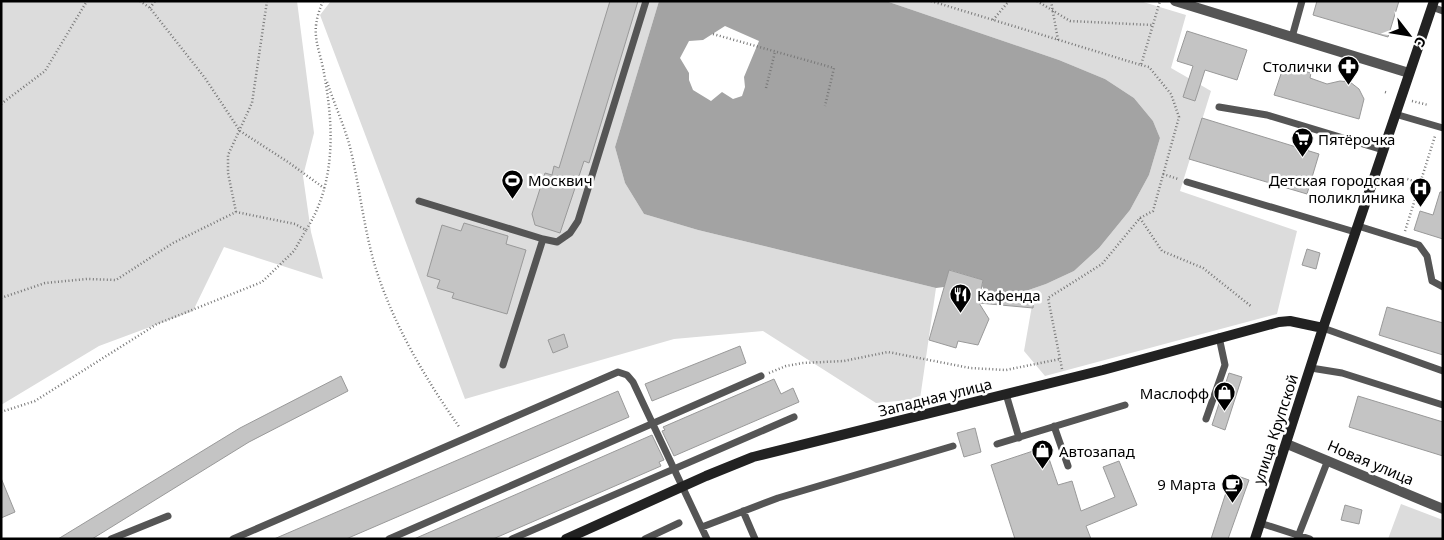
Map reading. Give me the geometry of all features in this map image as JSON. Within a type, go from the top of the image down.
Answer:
[{"type":"street","points":[[1175,1],[1409,73]]},
{"type":"street","name":"улица Крупской","points":[[1255,539],[1323,328],[1433,4]]},
{"type":"street","name":"Западная улица","points":[[566,539],[682,486],[753,458],[1280,322],[1290,321],[1323,328]]},
{"type":"street","name":"Новая улица","points":[[1287,444],[1443,509]]},
{"type":"lane","points":[[419,200],[543,239],[557,242],[570,233],[578,221],[646,1]]},
{"type":"lane","points":[[1292,37],[1302,1]]},
{"type":"lane","points":[[1433,4],[1443,11]]},
{"type":"lane","points":[[1219,107],[1267,116],[1383,150]]},
{"type":"lane","points":[[1395,114],[1440,128]]},
{"type":"lane","points":[[1187,182],[1419,245],[1428,256],[1432,281],[1443,287]]},
{"type":"lane","points":[[503,365],[543,239]]},
{"type":"lane","points":[[1323,328],[1443,371]]},
{"type":"lane","points":[[1206,419],[1225,365],[1220,338]]},
{"type":"lane","points":[[1311,368],[1342,374],[1443,405]]},
{"type":"lane","points":[[233,539],[618,372],[627,375],[633,382],[707,539]]},
{"type":"lane","points":[[389,539],[761,376]]},
{"type":"lane","points":[[1006,394],[1019,438]]},
{"type":"lane","points":[[997,444],[1125,405]]},
{"type":"lane","points":[[512,539],[794,417]]},
{"type":"lane","points":[[1054,426],[1068,466]]},
{"type":"lane","points":[[702,527],[778,498],[953,446]]},
{"type":"lane","points":[[1297,537],[1328,460]]},
{"type":"lane","points":[[743,512],[754,539]]},
{"type":"lane","points":[[112,539],[168,516]]},
{"type":"lane","points":[[1260,523],[1297,537],[1310,539]]},
{"type":"lane","points":[[645,539],[680,524]]},
{"type":"path","points":[[1,104],[45,71],[87,1]]},
{"type":"path","points":[[140,1],[150,8],[205,78],[240,131],[324,188]]},
{"type":"path","points":[[150,8],[155,1]]},
{"type":"path","points":[[236,212],[228,173],[228,154],[252,103],[267,1]]},
{"type":"path","points":[[323,1],[316,17],[314,36],[325,77],[350,146],[359,204],[374,260],[398,324],[446,408],[466,438]]},
{"type":"path","points":[[931,1],[1149,67],[1171,94],[1179,117],[1153,211],[1140,218],[1102,264],[1048,298],[1063,370]]},
{"type":"path","points":[[948,1],[950,7]]},
{"type":"path","points":[[993,20],[1010,1]]},
{"type":"path","points":[[1037,1],[1070,21],[1153,25]]},
{"type":"path","points":[[1051,1],[1058,40]]},
{"type":"path","points":[[1141,65],[1160,1]]},
{"type":"path","points":[[713,34],[834,68],[825,106]]},
{"type":"path","points":[[766,88],[775,52]]},
{"type":"path","points":[[1,412],[35,400],[157,324],[262,282],[294,251],[315,216],[330,161],[331,123],[325,77]]},
{"type":"path","points":[[1410,100],[1428,105]]},
{"type":"path","points":[[1402,240],[1440,128]]},
{"type":"path","points":[[1163,174],[1187,182]]},
{"type":"path","points":[[1404,178],[1420,183]]},
{"type":"path","points":[[1,298],[45,283],[87,279],[116,280],[172,243],[236,212],[294,224],[306,230]]},
{"type":"path","points":[[1140,218],[1162,251],[1204,268],[1252,307]]},
{"type":"path","points":[[761,376],[786,366],[803,362],[844,362],[888,352],[970,368],[1006,370],[1060,359]]},
{"type":"shaded area","points":[[1,1],[297,1],[314,133],[303,176],[311,232],[323,279],[224,247],[193,311],[99,346],[1,405]]},
{"type":"shaded area","name":"Москвич","points":[[331,1],[659,1],[615,147],[625,183],[644,214],[698,230],[936,288],[920,399],[876,403],[763,331],[674,339],[465,399],[320,15]]},
{"type":"shaded area","points":[[659,1],[886,1],[1059,60],[1105,79],[1134,98],[1153,121],[1160,138],[1149,175],[1130,210],[1099,248],[1074,271],[1020,293],[984,290],[982,286],[983,280],[950,270],[944,287],[936,288],[698,230],[644,214],[625,183],[615,147]],"holes":[[[725,26],[759,41],[744,77],[745,87],[742,96],[733,99],[722,92],[711,101],[693,90],[689,80],[689,73],[680,58],[689,41],[703,40]]]},
{"type":"shaded area","points":[[886,1],[1140,1],[1186,15],[1171,68],[1211,91],[1180,191],[1297,231],[1277,314],[1045,376],[1024,351],[1034,294],[1020,293],[1074,271],[1099,248],[1130,210],[1149,175],[1160,138],[1153,121],[1134,98],[1105,79],[1059,60]]},
{"type":"shaded area","points":[[1401,504],[1443,520],[1443,539],[1388,539]]},
{"type":"building","points":[[610,1],[638,1],[589,163],[584,161],[560,233],[535,225],[532,214],[545,173],[552,175],[554,166],[559,168]]},
{"type":"building","points":[[1317,1],[1399,1],[1388,37],[1313,15]]},
{"type":"building","points":[[1187,31],[1247,50],[1237,80],[1205,70],[1195,101],[1183,97],[1193,66],[1177,61]]},
{"type":"building","points":[[1284,65],[1311,73],[1310,78],[1327,84],[1340,81],[1350,82],[1359,89],[1364,99],[1359,119],[1274,95]]},
{"type":"building","points":[[1202,118],[1319,154],[1307,194],[1189,159]]},
{"type":"building","points":[[1440,192],[1443,192],[1443,239],[1414,230],[1420,211],[1433,215]]},
{"type":"building","points":[[464,223],[508,236],[506,244],[526,250],[507,314],[452,298],[454,293],[437,288],[440,280],[427,276],[442,225],[461,231]]},
{"type":"building","points":[[1307,249],[1320,253],[1316,269],[1302,265]]},
{"type":"building","name":"Кафенда","points":[[949,270],[983,280],[981,290],[1034,294],[1033,308],[979,303],[989,319],[978,345],[958,341],[956,348],[929,340]]},
{"type":"building","points":[[1387,307],[1443,323],[1443,355],[1379,335]]},
{"type":"building","points":[[564,334],[568,347],[553,353],[548,340]]},
{"type":"building","points":[[740,346],[746,363],[652,401],[645,384]]},
{"type":"building","points":[[1229,373],[1242,377],[1225,430],[1212,425]]},
{"type":"building","points":[[341,376],[348,391],[249,442],[92,539],[58,539],[240,428]]},
{"type":"building","points":[[774,379],[781,394],[793,388],[799,402],[674,456],[662,431],[665,430],[663,427]]},
{"type":"building","points":[[618,391],[629,417],[346,539],[274,539]]},
{"type":"building","points":[[1358,396],[1443,422],[1443,456],[1349,427]]},
{"type":"building","points":[[975,428],[981,452],[964,457],[957,433]]},
{"type":"building","points":[[652,435],[664,460],[659,462],[661,466],[493,539],[414,539]]},
{"type":"building","points":[[1045,447],[1058,485],[1072,481],[1081,511],[1115,497],[1103,467],[1119,461],[1137,505],[1086,526],[1091,539],[1015,539],[991,465]]},
{"type":"building","name":"9 Марта","points":[[1232,474],[1249,480],[1228,539],[1211,539]]},
{"type":"building","points":[[1,478],[15,512],[1,518]]},
{"type":"building","points":[[1345,505],[1362,510],[1359,524],[1341,520]]},
{"type":"place","name":"Столички","points":[[1348,85]]},
{"type":"place","name":"Пятёрочка","points":[[1302,158]]},
{"type":"place","name":"Москвич","points":[[512,199]]},
{"type":"place","name":"Детская городская поликлиника","points":[[1421,208]]},
{"type":"place","name":"Кафенда","points":[[961,314]]},
{"type":"place","name":"Маслофф","points":[[1225,412]]},
{"type":"place","name":"Автозапад","points":[[1043,470]]},
{"type":"place","name":"9 Марта","points":[[1232,503]]}]
